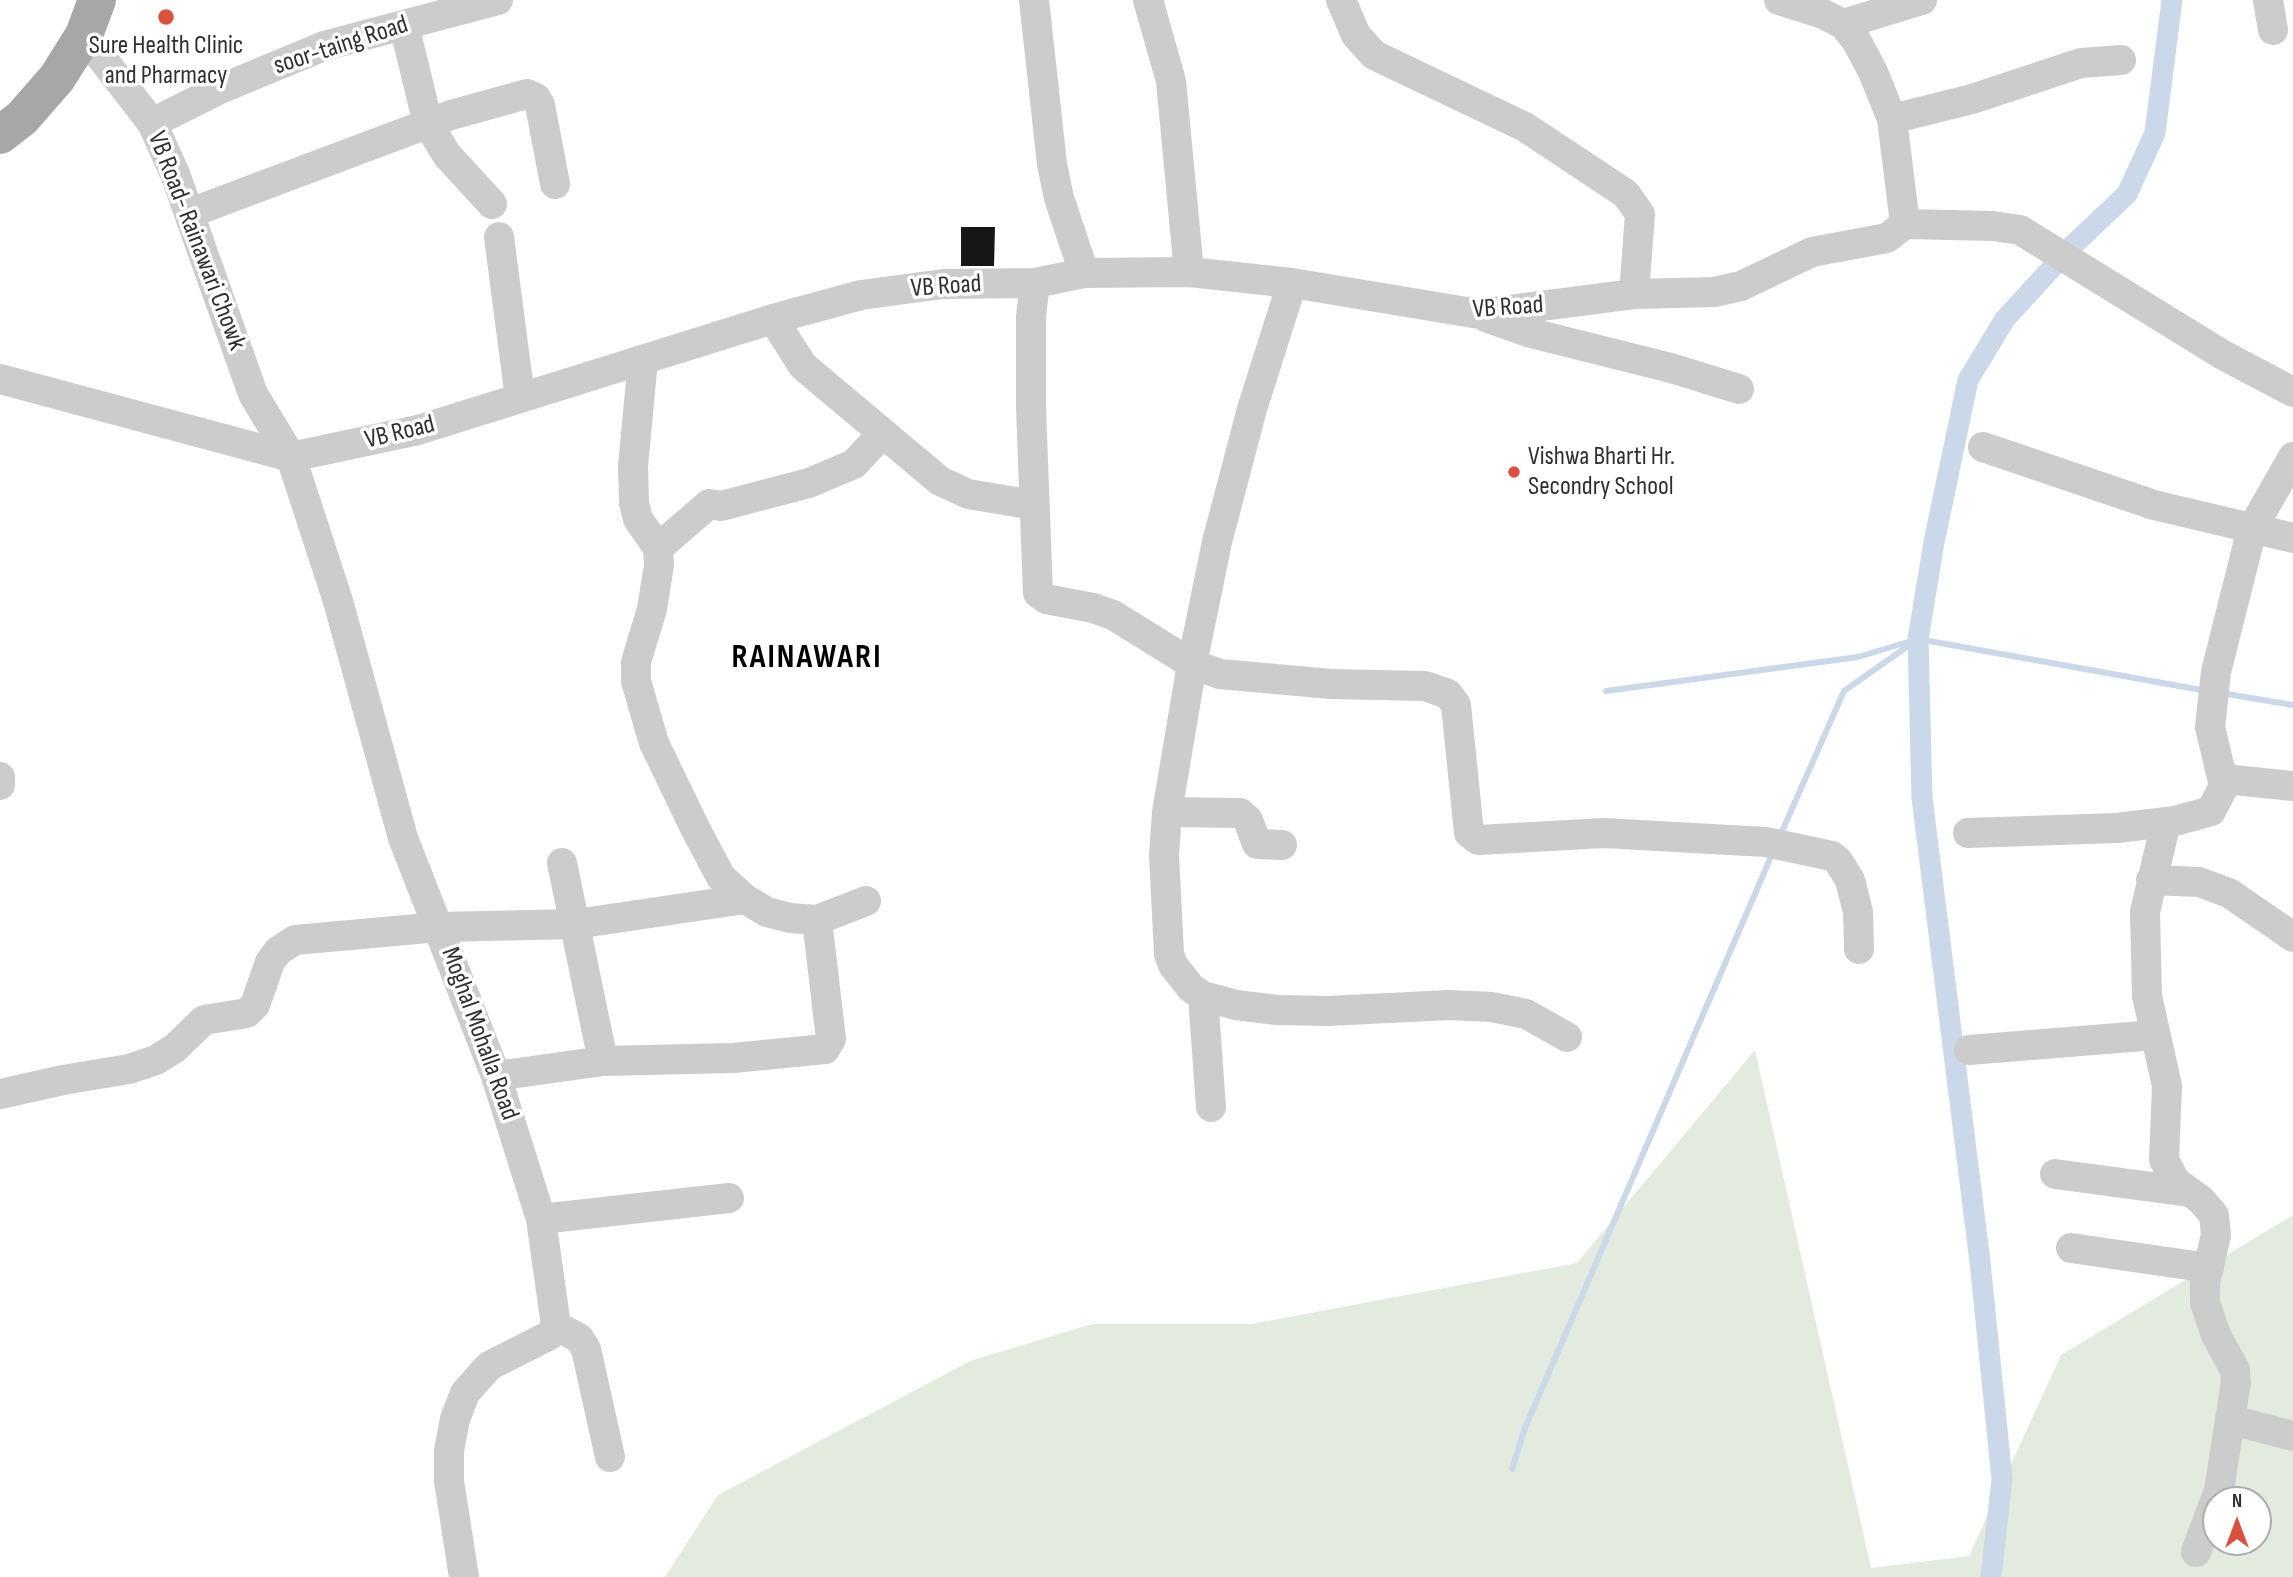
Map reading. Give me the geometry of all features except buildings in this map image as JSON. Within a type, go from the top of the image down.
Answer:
[{"type":"main road","points":[[0,135],[22,118],[57,78],[84,35],[97,0]]},
{"type":"street","name":"soor-taing Road","points":[[152,123],[218,90],[324,46],[498,0]]},
{"type":"street","points":[[1034,0],[1052,164],[1059,198],[1084,273]]},
{"type":"street","points":[[1148,0],[1171,81],[1189,272]]},
{"type":"street","points":[[1341,0],[1356,35],[1374,55],[1525,128],[1626,194],[1640,214],[1634,295]]},
{"type":"street","points":[[1779,0],[1843,24],[1856,40],[1873,72],[1892,119],[1905,224],[1993,226],[2020,230],[2224,355],[2293,392]]},
{"type":"street","points":[[1843,24],[1922,0]]},
{"type":"street","points":[[2269,0],[2273,30]]},
{"type":"street","points":[[404,25],[428,124],[447,155],[492,204]]},
{"type":"street","name":"VB Road- Rainawari Chowk","points":[[84,35],[152,123],[190,213],[253,394],[291,457]]},
{"type":"street","points":[[1892,119],[1972,99],[2081,63],[2121,60]]},
{"type":"street","points":[[190,213],[428,124],[516,95],[527,94],[536,98],[540,105],[555,184]]},
{"type":"street","name":"VB Road","points":[[0,379],[291,457],[418,430],[773,319],[861,295],[943,285],[1035,283],[1084,273],[1189,272],[1292,283],[1479,314],[1634,295],[1692,295],[1741,285],[1792,259],[1886,238],[1905,224]]},
{"type":"street","points":[[499,237],[520,397]]},
{"type":"street","points":[[1035,283],[1031,316],[1034,505],[1038,593],[1046,600],[1093,608],[1113,615],[1192,664],[1220,674],[1264,680],[1425,686],[1448,694],[1456,705],[1469,833],[1478,840],[1604,833],[1766,842],[1815,851],[1838,861],[1850,880],[1858,912],[1859,949]]},
{"type":"street","points":[[1292,283],[1248,422],[1217,542],[1192,664],[1167,812],[1164,855],[1169,954],[1177,975],[1203,996],[1277,1010],[1328,1011],[1449,1005],[1492,1007],[1526,1014],[1567,1037]]},
{"type":"street","points":[[1479,314],[1531,332],[1739,389]]},
{"type":"street","points":[[773,319],[803,366],[940,481],[968,494],[1034,505]]},
{"type":"street","points":[[643,360],[633,466],[634,503],[638,519],[658,548],[659,565],[653,609],[636,662],[640,697],[654,743],[721,877],[745,899],[766,912],[790,918],[817,920],[866,901]]},
{"type":"street","points":[[658,548],[709,504],[721,506],[808,483],[854,464],[882,434]]},
{"type":"street","points":[[1983,447],[2154,505],[2293,538]]},
{"type":"street","name":"Moghal Mohalla Road","points":[[291,457],[338,601],[403,838],[496,1076],[541,1219],[556,1326]]},
{"type":"street","points":[[1968,833],[2118,828],[2196,817],[2211,811],[2223,793],[2224,779],[2211,735],[2210,715],[2216,672],[2252,529],[2293,457]]},
{"type":"street","points":[[0,777],[0,785]]},
{"type":"street","points":[[2224,779],[2293,786]]},
{"type":"street","points":[[1167,812],[1240,813],[1248,820],[1257,844],[1282,845]]},
{"type":"street","points":[[2166,822],[2146,912],[2147,996],[2168,1096],[2164,1160],[2175,1181],[2210,1208],[2216,1223],[2205,1282],[2205,1303],[2216,1335],[2235,1370],[2231,1420],[2219,1490],[2196,1552]]},
{"type":"street","points":[[562,863],[603,1060]]},
{"type":"street","points":[[2151,880],[2199,882],[2229,893],[2293,937]]},
{"type":"street","points":[[0,1094],[129,1069],[156,1060],[175,1048],[204,1020],[247,1013],[255,1004],[270,962],[278,951],[295,940],[439,926],[576,924],[647,911],[745,899]]},
{"type":"street","points":[[496,1076],[603,1060],[733,1058],[825,1049],[831,1038],[817,920]]},
{"type":"street","points":[[1203,996],[1212,1107]]},
{"type":"street","points":[[1969,1050],[2155,1035]]},
{"type":"street","points":[[2055,1174],[2189,1192]]},
{"type":"street","points":[[541,1219],[729,1198]]},
{"type":"street","points":[[2071,1248],[2209,1268]]},
{"type":"street","points":[[464,1577],[449,1481],[449,1451],[455,1419],[465,1393],[489,1366],[550,1335],[556,1326],[579,1338],[586,1349],[610,1457]]},
{"type":"street","points":[[2231,1420],[2293,1436]]},
{"type":"shaded area","points":[[1755,1050],[1871,1568],[1969,1556],[2061,1355],[2293,1215],[2293,1577],[665,1577],[718,1495],[970,1361],[1092,1324],[1252,1324],[1577,1263]]},
{"type":"waterway","points":[[1991,1577],[2002,1479],[1980,1262],[1922,798],[1918,639],[1934,542],[1968,380],[2005,319],[2072,246],[2127,194],[2155,133],[2172,0]]},
{"type":"waterway","points":[[1606,691],[1858,657],[1918,639],[2207,691]]},
{"type":"waterway","points":[[1780,836],[1844,691],[1918,639]]},
{"type":"waterway","points":[[2221,693],[2293,705]]},
{"type":"waterway","points":[[1512,1469],[1525,1428],[1773,852]]},
{"type":"place","name":"Sure Health Clinic and Pharmacy","points":[[166,17]]},
{"type":"place","name":"Vishwa Bharti Hr. Secondry School","points":[[1514,472]]},
{"type":"district","name":"RAINAWARI","points":[[807,659]]}]
